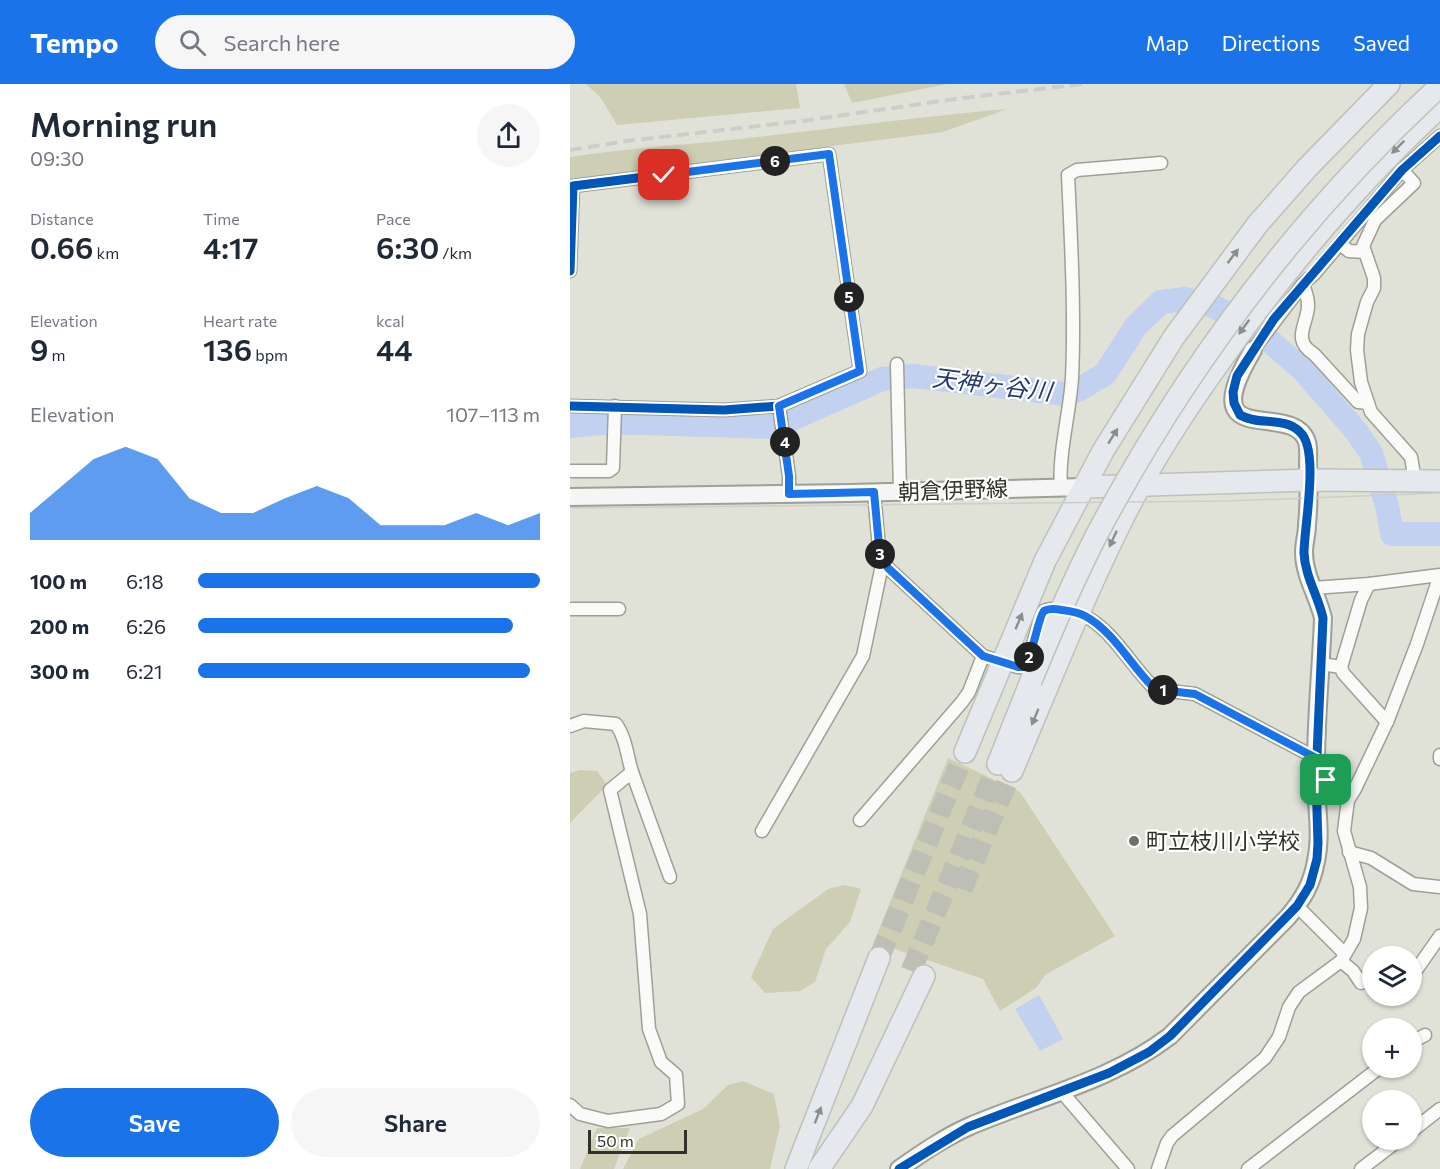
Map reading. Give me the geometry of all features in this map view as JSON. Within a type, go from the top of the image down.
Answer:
[{"type":"highway","points":[[965,752],[992,659],[1103,451],[1174,337],[1257,225],[1315,160],[1389,84]]},
{"type":"highway","points":[[1440,86],[1399,124],[1276,259],[1210,347],[1179,393],[1096,536],[1069,591],[1031,681],[1005,767],[1140,487],[1184,413],[1267,295],[1307,246],[1354,192],[1440,107]]},
{"type":"highway","points":[[1084,487],[1310,480],[1440,481]]},
{"type":"highway","points":[[796,1169],[879,958]]},
{"type":"highway","points":[[817,1169],[862,1106],[918,974]]},
{"type":"street","points":[[899,1169],[968,1127],[1130,1063],[1170,1036],[1297,906],[1310,885],[1317,859],[1316,758],[1323,618],[1321,606],[1305,567],[1304,551],[1310,480],[1307,441],[1302,433],[1293,426],[1248,420],[1240,415],[1236,409],[1233,392],[1237,376],[1253,350],[1303,284],[1315,273],[1402,170],[1440,136]]},
{"type":"street","points":[[570,271],[573,186],[829,154],[860,371],[779,410],[614,409],[570,406]]},
{"type":"street","points":[[1061,488],[1060,475],[1072,376],[1068,175],[1077,170],[1161,163]]},
{"type":"street","points":[[1402,170],[1414,183],[1375,220],[1363,246],[1374,278],[1374,288],[1361,317],[1357,350],[1361,382],[1371,412],[1411,457],[1408,481]]},
{"type":"street","points":[[1340,244],[1349,251],[1365,252]]},
{"type":"street","points":[[1303,284],[1308,304],[1301,335],[1308,350],[1358,402],[1368,403]]},
{"type":"street","points":[[898,366],[900,492]]},
{"type":"street","points":[[570,471],[611,470],[613,468],[614,409]]},
{"type":"street","points":[[779,410],[789,494]]},
{"type":"street","name":"朝倉伊野線","points":[[570,497],[1084,487]]},
{"type":"street","points":[[874,492],[879,548],[888,568],[992,659],[1023,667],[1037,636],[1040,618],[1047,609],[1079,613],[1097,625],[1152,686],[1161,690],[1195,694],[1316,758]]},
{"type":"street","points":[[762,831],[863,656],[883,560]]},
{"type":"street","points":[[1158,1169],[1167,1143],[1172,1136],[1265,1058],[1279,1037],[1289,1007],[1299,992],[1343,957],[1354,939],[1361,908],[1360,887],[1344,831],[1348,800],[1387,722],[1440,576],[1312,588]]},
{"type":"street","points":[[1369,584],[1361,600],[1341,667],[1343,673],[1387,722]]},
{"type":"street","points":[[570,609],[619,609]]},
{"type":"street","points":[[860,820],[962,702],[992,659]]},
{"type":"street","points":[[1321,664],[1341,667]]},
{"type":"street","points":[[570,726],[584,721],[616,724],[621,730],[632,772],[670,877]]},
{"type":"street","points":[[570,1105],[580,1114],[608,1121],[661,1114],[678,1104],[676,1076],[661,1062],[649,1029],[639,914],[610,790],[632,772]]},
{"type":"street","points":[[1316,777],[1326,781],[1348,800]]},
{"type":"street","points":[[1349,852],[1371,858],[1413,884],[1440,887]]},
{"type":"street","points":[[1297,906],[1343,957],[1361,984]]},
{"type":"street","points":[[1422,962],[1440,936]]},
{"type":"street","points":[[1248,1169],[1366,1078]]},
{"type":"street","points":[[1062,1091],[1128,1169]]},
{"type":"street","points":[[1422,1123],[1440,1109]]},
{"type":"street","points":[[1361,1169],[1386,1150]]},
{"type":"green space","points":[[586,84],[796,84],[800,108],[617,125],[601,98]]},
{"type":"green space","points":[[844,84],[947,84],[852,103]]},
{"type":"green space","points":[[1007,109],[943,132],[570,179],[570,157]]},
{"type":"green space","points":[[948,758],[1020,792],[1115,936],[1045,975],[1036,988],[1000,1011],[983,979],[874,942]]},
{"type":"green space","points":[[580,770],[597,771],[607,785],[570,823],[570,773]]},
{"type":"green space","points":[[845,885],[861,889],[850,922],[826,949],[815,982],[800,991],[765,993],[751,977],[773,929],[828,889]]},
{"type":"green space","points":[[743,1081],[774,1094],[780,1126],[770,1169],[623,1169],[639,1139],[703,1109],[728,1085]]},
{"type":"green space","points":[[597,1128],[630,1128],[614,1169],[580,1169]]},
{"type":"water","points":[[1039,995],[1063,1039],[1040,1051],[1015,1009]]},
{"type":"waterway","name":"天神ヶ谷川","points":[[570,426],[641,423],[770,427],[882,379],[913,376],[1065,394],[1078,390],[1105,374],[1136,326],[1161,302],[1185,299],[1211,305],[1257,330],[1303,370],[1356,431],[1371,453],[1387,506],[1392,534],[1440,534]]},
{"type":"tunnel","points":[[879,958],[965,752]]},
{"type":"tunnel","points":[[911,971],[998,764]]},
{"type":"tunnel","points":[[962,889],[1012,771]]},
{"type":"tram line","points":[[570,508],[1227,501],[1440,493]]},
{"type":"railway","points":[[570,150],[1082,84]]},
{"type":"cycle path","points":[[899,1169],[968,1127],[1109,1073],[1149,1052],[1170,1036],[1297,906],[1310,885],[1317,859],[1318,843],[1316,778],[1323,618],[1307,570],[1304,553],[1310,471],[1309,455],[1306,441],[1294,427],[1240,415],[1234,403],[1233,392],[1237,376],[1274,319],[1402,170],[1440,136]]},
{"type":"cycle path","points":[[570,271],[573,186],[829,154],[860,371],[779,406],[724,410],[570,406]]},
{"type":"place","name":"町立枝川小学校","points":[[1134,841]]},
{"type":"route","points":[[664,175],[829,154],[860,371],[779,406],[789,476],[789,494],[874,492],[880,556],[888,568],[983,656],[1023,667],[1037,636],[1040,618],[1047,609],[1079,613],[1097,625],[1123,651],[1152,686],[1161,690],[1195,694],[1316,758],[1316,777],[1326,780]]}]
